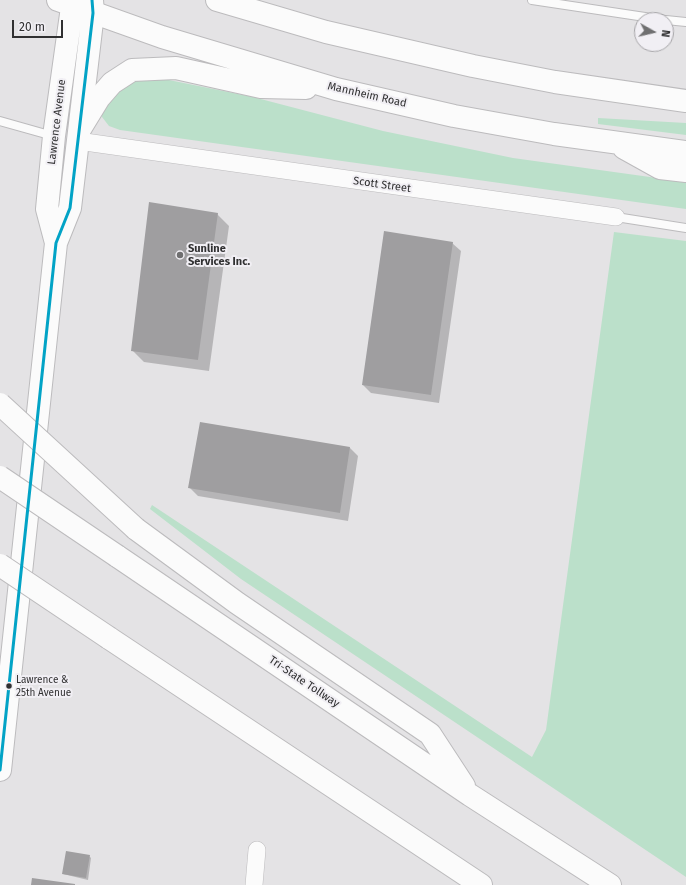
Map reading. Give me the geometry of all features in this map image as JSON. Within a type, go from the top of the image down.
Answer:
[{"type":"main road","points":[[217,0],[326,32],[473,66],[562,83],[686,101]]},
{"type":"main road","name":"Mannheim Road","points":[[78,4],[169,39],[336,89],[454,116],[614,143],[686,152]]},
{"type":"main road","name":"Lawrence Avenue","points":[[0,770],[7,649],[56,243],[70,208],[79,135],[78,4]]},
{"type":"main road","name":"Lawrence Avenue","points":[[56,243],[47,209],[54,136],[78,4]]},
{"type":"main road","points":[[79,135],[99,98],[112,83],[132,70],[176,68],[260,87],[336,89]]},
{"type":"main road","points":[[614,143],[660,168],[686,171]]},
{"type":"main road","points":[[0,404],[136,529],[237,603],[430,734],[470,795]]},
{"type":"main road","name":"Tri-State Tollway","points":[[0,477],[470,795],[610,885]]},
{"type":"main road","points":[[0,565],[481,885]]},
{"type":"street","name":"Scott Street","points":[[79,135],[616,217]]},
{"type":"street","points":[[254,885],[258,850]]},
{"type":"lane","points":[[532,0],[634,15]]},
{"type":"lane","points":[[674,21],[686,22]]},
{"type":"lane","points":[[0,121],[54,136]]},
{"type":"lane","name":"Scott Street","points":[[616,217],[686,228]]},
{"type":"green space","points":[[159,78],[253,97],[383,131],[513,158],[686,182],[686,209],[120,130],[109,126],[102,117],[102,109],[117,88],[134,79]]},
{"type":"green space","points":[[598,118],[686,123],[686,135],[598,124]]},
{"type":"green space","points":[[614,232],[686,241],[686,877],[241,579],[150,509],[152,505],[532,757],[546,730]]},
{"type":"building","points":[[149,202],[218,213],[198,360],[131,351]]},
{"type":"building","points":[[384,231],[453,242],[431,395],[362,385]]},
{"type":"building","points":[[200,422],[350,447],[340,513],[188,488]]},
{"type":"building","points":[[66,851],[90,855],[86,878],[62,874]]},
{"type":"building","points":[[32,878],[75,884],[75,885],[31,885]]},
{"type":"transit line","points":[[0,770],[56,243],[70,208],[93,13],[92,0]]},
{"type":"place","name":"Sunline Services Inc.","points":[[180,255]]},
{"type":"place","name":"Lawrence & 25th Avenue","points":[[9,686]]}]
